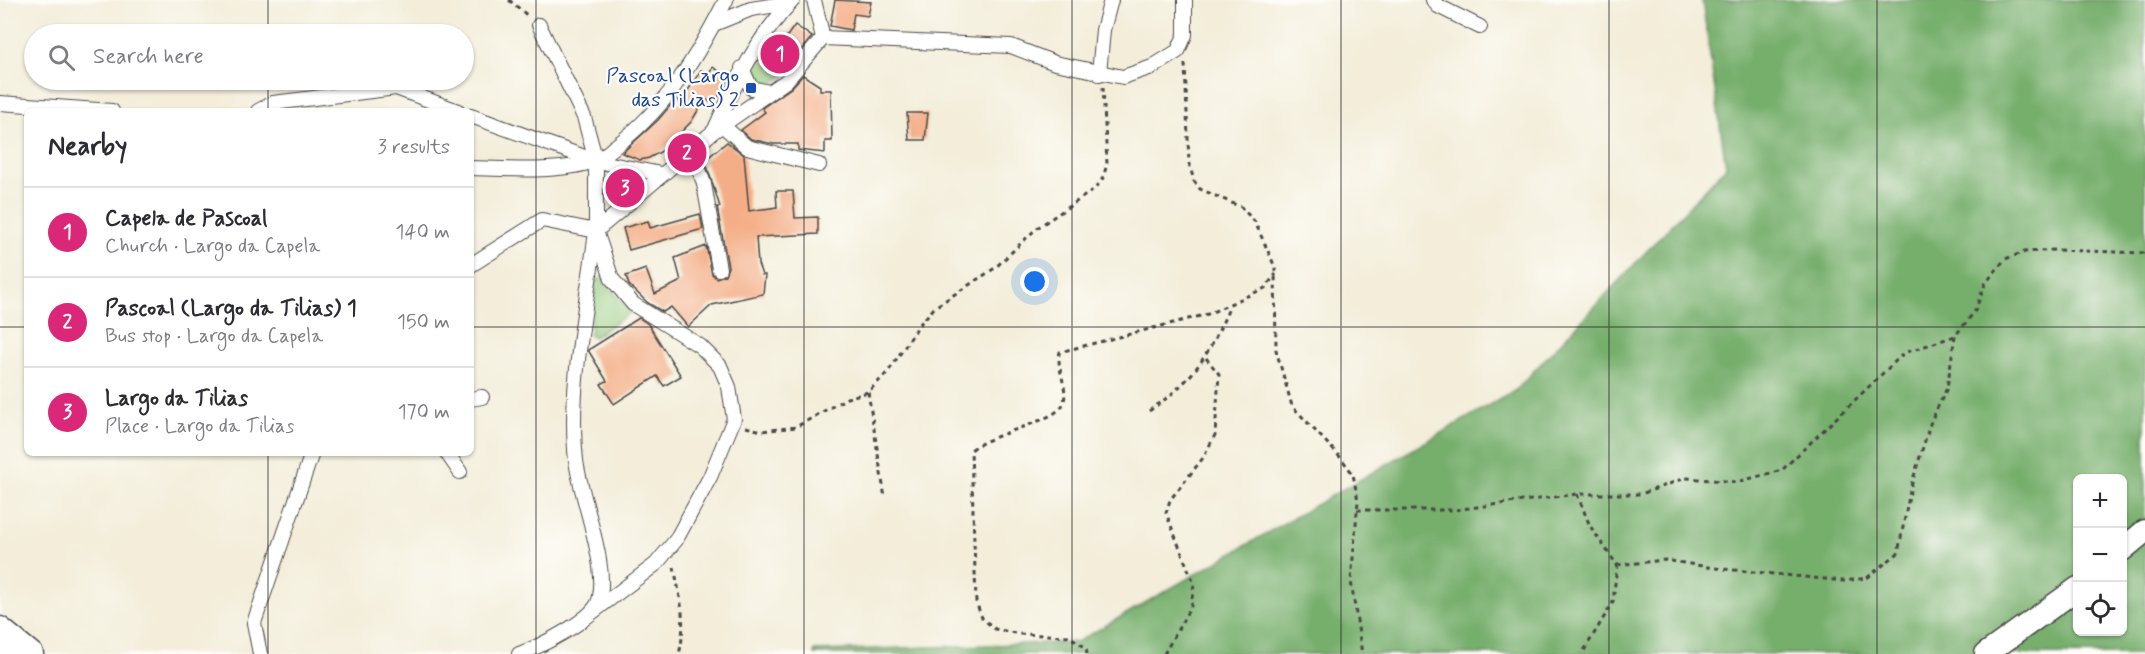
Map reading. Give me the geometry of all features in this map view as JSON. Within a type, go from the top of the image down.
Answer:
[{"type":"highway","points":[[2127,546],[2145,531]]},
{"type":"highway","points":[[1986,654],[2073,592]]},
{"type":"highway","points":[[0,628],[32,654]]},
{"type":"highway","points":[[0,648],[10,654]]},
{"type":"street","points":[[474,168],[562,168],[596,161],[633,133],[671,92],[702,49],[726,0]]},
{"type":"street","points":[[814,0],[823,38]]},
{"type":"street","points":[[1099,74],[1103,30],[1111,0]]},
{"type":"street","points":[[823,38],[1011,46],[1055,63],[1099,74],[1123,77],[1152,68],[1178,51],[1185,35],[1185,0]]},
{"type":"street","points":[[1433,0],[1438,6],[1480,27]]},
{"type":"street","points":[[714,24],[750,9],[791,2]]},
{"type":"street","points":[[718,128],[742,68],[774,20],[791,2]]},
{"type":"street","points":[[539,25],[584,117],[596,161],[596,231],[575,395],[576,460],[603,580],[597,604],[581,621]]},
{"type":"street","points":[[596,231],[718,128],[786,81],[823,38]]},
{"type":"street","points":[[742,68],[751,88],[770,92]]},
{"type":"street","points":[[264,108],[273,103],[380,90]]},
{"type":"street","points":[[401,90],[450,108]]},
{"type":"street","points":[[0,103],[69,108]]},
{"type":"street","points":[[474,117],[596,161],[661,174]]},
{"type":"street","points":[[718,128],[747,147],[819,165]]},
{"type":"street","points":[[693,149],[704,184],[718,269]]},
{"type":"street","points":[[474,263],[542,220],[596,231]]},
{"type":"street","points":[[526,653],[581,621],[627,589],[656,564],[670,547],[710,477],[734,419],[729,387],[720,366],[700,346],[633,304],[612,279],[596,231]]},
{"type":"street","points":[[260,654],[254,623],[311,456]]},
{"type":"street","points":[[449,456],[460,472]]},
{"type":"path","points":[[509,0],[539,25]]},
{"type":"path","points":[[1185,35],[1189,163],[1194,181],[1200,189],[1241,207],[1255,222],[1266,243],[1276,274],[1276,350],[1292,406],[1353,474],[1358,501],[1351,581],[1362,654]]},
{"type":"path","points":[[734,419],[744,427],[762,431],[796,427],[847,399],[868,392],[888,372],[935,307],[995,268],[1037,228],[1095,189],[1104,178],[1107,164],[1105,92],[1099,74]]},
{"type":"path","points":[[1617,565],[1665,560],[1714,568],[1844,581],[1866,578],[1898,553],[1911,486],[1931,421],[1947,388],[1955,336],[1975,311],[1985,284],[2006,259],[2025,252],[2055,250],[2145,253]]},
{"type":"path","points":[[1087,654],[1086,648],[1069,636],[1020,634],[995,629],[982,618],[976,602],[971,450],[981,441],[1051,415],[1062,406],[1064,394],[1057,360],[1060,352],[1208,314],[1265,288],[1276,274]]},
{"type":"path","points":[[1149,411],[1176,392],[1206,358],[1231,304]]},
{"type":"path","points":[[1357,510],[1454,510],[1577,494],[1641,494],[1686,478],[1737,482],[1782,470],[1904,353],[1955,336]]},
{"type":"path","points":[[1164,654],[1191,606],[1194,584],[1166,513],[1170,500],[1203,458],[1215,435],[1219,374],[1206,358]]},
{"type":"path","points":[[868,392],[885,498]]},
{"type":"path","points":[[1577,494],[1590,526],[1617,565],[1612,602],[1582,654]]},
{"type":"path","points":[[670,547],[683,613],[683,637],[679,654]]},
{"type":"green space","points":[[1702,0],[2145,0],[2145,654],[814,654],[814,651],[1077,642],[1516,390],[1726,167]]},
{"type":"green space","points":[[758,57],[784,76],[775,82],[765,82],[754,67]]},
{"type":"green space","points":[[597,279],[602,279],[631,312],[594,337],[590,336],[594,285]]},
{"type":"building","points":[[835,0],[871,2],[868,16],[854,14],[851,30],[830,26]]},
{"type":"building","points":[[795,25],[812,37],[781,73],[760,59],[769,45],[777,50]]},
{"type":"building","points":[[713,67],[729,78],[714,104],[705,99],[691,122],[662,151],[649,158],[640,160],[622,153],[658,120],[676,99],[680,103],[701,70],[709,74]]},
{"type":"building","points":[[803,75],[820,86],[820,90],[831,90],[832,141],[825,141],[825,153],[798,150],[798,144],[773,144],[751,139],[741,130],[765,112],[762,108],[791,88]]},
{"type":"building","points":[[907,113],[928,113],[925,140],[909,140]]},
{"type":"building","points":[[727,142],[744,155],[749,211],[777,207],[776,191],[793,191],[795,218],[818,217],[818,234],[756,237],[758,264],[762,275],[765,275],[763,294],[712,305],[688,327],[671,307],[663,312],[648,303],[629,285],[626,276],[646,269],[655,294],[681,281],[675,258],[706,246],[712,274],[716,278],[725,275],[728,267],[717,207],[720,207],[705,160]]},
{"type":"building","points":[[700,214],[703,229],[629,250],[623,228],[648,221],[650,228]]},
{"type":"building","points":[[639,318],[648,324],[681,376],[664,386],[657,376],[614,404],[601,384],[607,381],[588,350]]},
{"type":"place","name":"Capela de Pascoal","points":[[780,54]]},
{"type":"place","name":"Pascoal (Largo das Tilias) 2","points":[[751,88]]},
{"type":"place","name":"Pascoal (Largo da Tilias) 1","points":[[687,153]]},
{"type":"place","name":"Largo da Tilias","points":[[625,188]]}]
